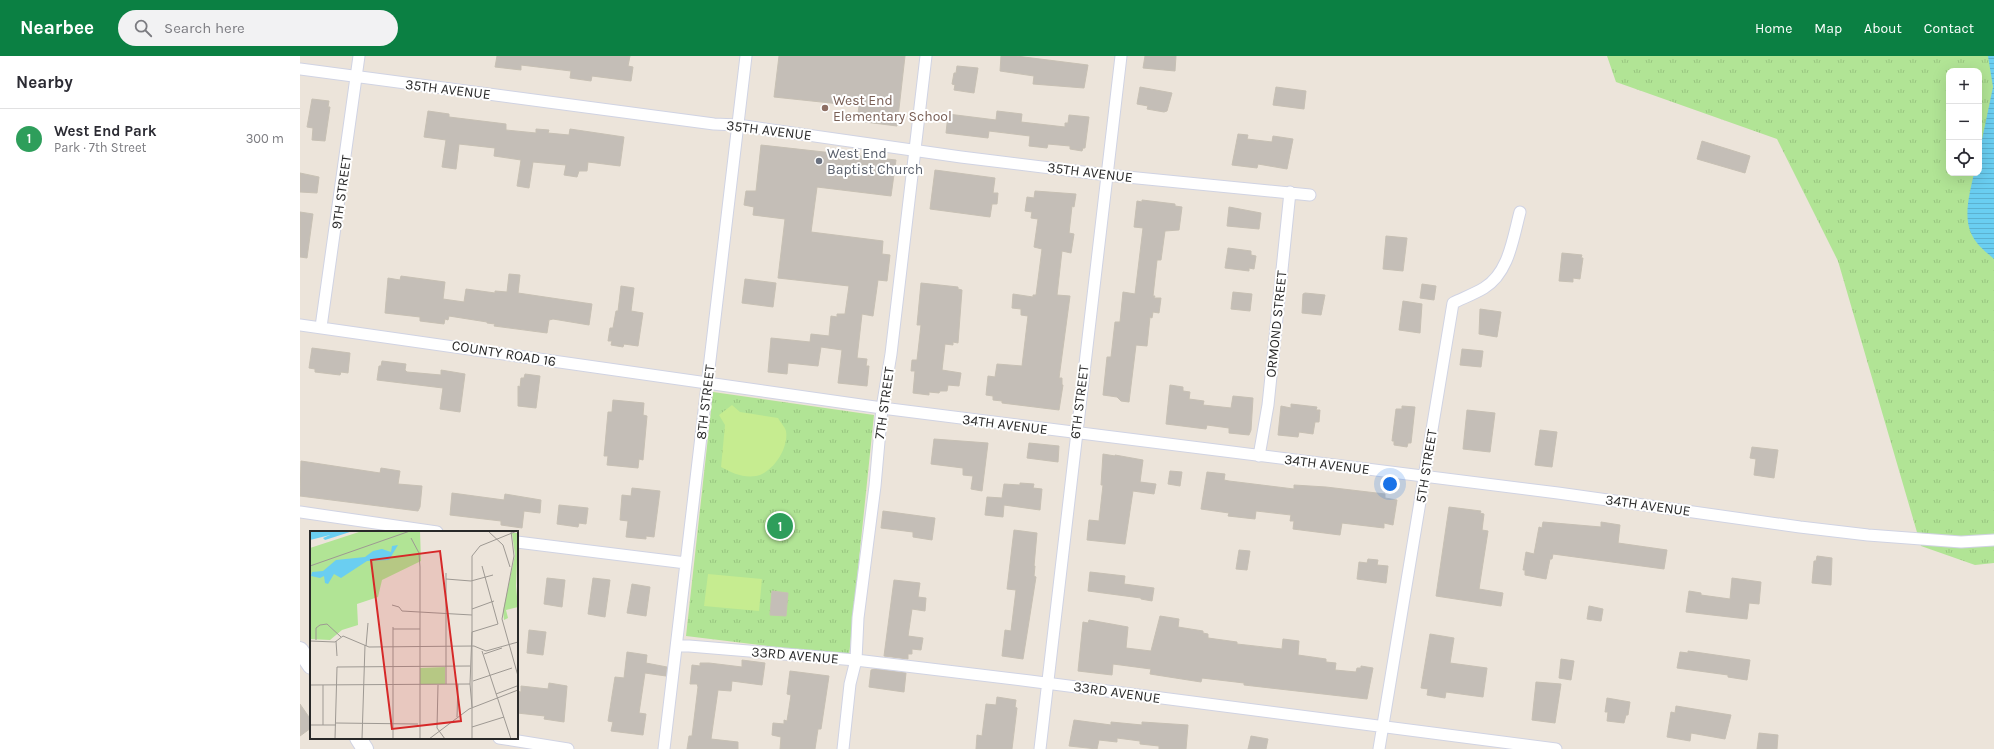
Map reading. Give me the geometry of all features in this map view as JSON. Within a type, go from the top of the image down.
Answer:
[{"type":"main road","points":[[300,650],[310,665]]},
{"type":"main road","points":[[359,739],[365,749]]},
{"type":"street","name":"9TH STREET","points":[[321,327],[359,56]]},
{"type":"street","name":"8TH STREET","points":[[664,749],[746,56]]},
{"type":"street","name":"7TH STREET","points":[[843,749],[850,684],[856,660],[858,618],[875,486],[882,408],[891,354],[926,56]]},
{"type":"street","name":"6TH STREET","points":[[1040,749],[1046,683],[1121,56]]},
{"type":"street","name":"35TH AVENUE","points":[[300,69],[355,78],[714,124],[738,125],[1107,175],[1310,195]]},
{"type":"street","name":"ORMOND STREET","points":[[1259,456],[1268,405],[1290,192]]},
{"type":"street","name":"5TH STREET","points":[[1379,749],[1453,303],[1484,288],[1496,278],[1507,258],[1520,212]]},
{"type":"street","name":"COUNTY ROAD 16","points":[[300,325],[708,383]]},
{"type":"street","name":"34TH AVENUE","points":[[708,383],[882,408],[1424,476],[1868,535],[1961,542],[1994,540]]},
{"type":"street","points":[[300,512],[429,531]]},
{"type":"street","points":[[518,542],[686,563]]},
{"type":"street","name":"33RD AVENUE","points":[[677,646],[856,660],[1556,749]]},
{"type":"street","points":[[505,739],[568,749]]},
{"type":"green space","points":[[1607,56],[1994,56],[1994,563],[1975,565],[1921,546],[1838,261],[1777,139],[1616,82]]},
{"type":"green space","points":[[713,392],[874,415],[849,656],[686,636]]},
{"type":"green space","points":[[732,405],[740,412],[778,418],[786,431],[785,445],[782,452],[774,465],[762,474],[756,476],[742,476],[721,467],[725,425],[719,415]]},
{"type":"green space","points":[[708,574],[762,579],[759,611],[704,606]]},
{"type":"water","points":[[1988,56],[1994,56],[1994,259],[1973,237],[1967,214],[1973,176],[1982,176],[1982,140],[1993,87]]},
{"type":"building","points":[[497,56],[630,56],[628,66],[633,67],[631,81],[592,76],[591,81],[570,78],[571,71],[521,65],[521,70],[495,67]]},
{"type":"building","points":[[779,56],[905,56],[897,126],[857,121],[859,106],[774,97]]},
{"type":"building","points":[[1001,56],[1016,56],[1088,65],[1084,88],[1033,84],[1034,76],[1000,71]]},
{"type":"building","points":[[1145,56],[1176,56],[1175,71],[1143,68]]},
{"type":"building","points":[[957,66],[978,68],[974,93],[954,90],[955,85],[952,84]]},
{"type":"building","points":[[1140,87],[1172,93],[1167,111],[1164,112],[1147,109],[1148,106],[1137,104]]},
{"type":"building","points":[[1276,87],[1306,91],[1304,109],[1273,105]]},
{"type":"building","points":[[312,99],[329,101],[328,107],[330,107],[325,141],[312,140],[313,128],[307,127]]},
{"type":"building","points":[[428,111],[449,114],[449,117],[506,124],[506,130],[536,133],[536,129],[549,130],[548,133],[569,135],[570,129],[624,137],[620,166],[588,162],[587,171],[579,171],[577,177],[564,175],[566,165],[533,162],[529,188],[517,186],[521,160],[494,156],[495,148],[459,144],[456,169],[442,167],[446,140],[424,137]]},
{"type":"building","points":[[997,111],[1022,114],[1021,122],[1065,127],[1065,123],[1068,123],[1069,115],[1089,117],[1085,148],[1083,148],[1082,151],[1070,149],[1070,146],[1048,144],[1047,148],[1029,146],[1030,136],[989,131],[988,138],[946,133],[948,114],[996,120]]},
{"type":"building","points":[[1238,134],[1248,135],[1247,139],[1272,142],[1273,136],[1293,139],[1287,169],[1258,164],[1257,168],[1232,165]]},
{"type":"building","points":[[1702,141],[1750,156],[1745,173],[1697,159]]},
{"type":"building","points":[[761,145],[896,160],[891,196],[817,187],[811,232],[883,241],[882,254],[890,255],[887,281],[878,280],[873,316],[862,314],[857,358],[867,359],[866,366],[869,366],[867,386],[838,383],[842,350],[821,347],[818,366],[788,363],[787,374],[768,372],[771,338],[810,342],[811,334],[829,336],[831,316],[837,317],[837,314],[845,314],[849,286],[778,278],[785,219],[753,215],[754,207],[744,205],[746,191],[756,191]]},
{"type":"building","points":[[935,170],[995,178],[993,193],[998,193],[997,204],[992,204],[990,217],[930,209]]},
{"type":"building","points":[[300,173],[319,177],[317,193],[300,192]]},
{"type":"building","points":[[1035,191],[1076,194],[1074,207],[1072,206],[1069,233],[1074,234],[1071,253],[1062,251],[1057,295],[1070,296],[1059,378],[1062,378],[1063,385],[1059,410],[1002,403],[1002,401],[993,400],[993,396],[986,395],[988,376],[995,377],[997,364],[1022,366],[1028,316],[1021,315],[1021,309],[1012,308],[1013,294],[1033,297],[1033,295],[1036,295],[1042,249],[1034,247],[1038,219],[1031,218],[1032,212],[1025,211],[1027,197],[1034,198]]},
{"type":"building","points":[[1142,200],[1175,204],[1175,206],[1182,207],[1179,230],[1165,231],[1161,260],[1157,260],[1153,296],[1155,296],[1154,298],[1161,298],[1159,313],[1153,312],[1152,318],[1150,317],[1147,346],[1136,345],[1129,402],[1121,401],[1117,397],[1103,395],[1107,357],[1111,357],[1115,322],[1120,322],[1123,292],[1135,294],[1143,228],[1134,227],[1137,201],[1142,202]]},
{"type":"building","points":[[1229,207],[1261,213],[1259,229],[1227,226]]},
{"type":"building","points":[[300,212],[313,214],[307,258],[300,257]]},
{"type":"building","points":[[1386,236],[1407,238],[1403,271],[1383,269]]},
{"type":"building","points":[[1228,248],[1251,251],[1251,255],[1256,256],[1254,269],[1249,268],[1249,271],[1225,268]]},
{"type":"building","points":[[1562,253],[1582,255],[1581,258],[1583,258],[1580,279],[1573,278],[1573,282],[1559,281]]},
{"type":"building","points":[[509,274],[520,275],[518,293],[592,304],[589,325],[553,319],[549,320],[547,333],[494,326],[495,324],[487,322],[449,316],[448,320],[445,319],[444,324],[420,321],[420,317],[385,313],[388,278],[400,280],[401,276],[445,282],[443,299],[464,302],[466,289],[495,293],[495,291],[507,292]]},
{"type":"building","points":[[745,279],[776,283],[773,307],[742,303]]},
{"type":"building","points":[[921,283],[958,287],[958,289],[962,290],[958,343],[953,342],[953,345],[945,344],[942,370],[961,373],[959,386],[948,385],[947,391],[940,391],[939,393],[929,392],[929,395],[913,393],[915,371],[911,371],[912,360],[917,360],[921,325],[917,325]]},
{"type":"building","points":[[1422,284],[1436,286],[1434,300],[1420,298]]},
{"type":"building","points":[[621,286],[634,288],[631,311],[643,313],[638,346],[624,344],[623,347],[611,345],[612,341],[608,341],[610,328],[613,328],[616,311],[618,311]]},
{"type":"building","points":[[1233,292],[1252,294],[1250,311],[1231,309]]},
{"type":"building","points":[[1303,294],[1325,295],[1321,315],[1302,313]]},
{"type":"building","points":[[1403,301],[1422,304],[1420,333],[1399,330]]},
{"type":"building","points":[[1480,309],[1501,312],[1497,337],[1479,334]]},
{"type":"building","points":[[312,348],[350,353],[348,373],[341,372],[340,375],[315,372],[315,369],[309,368]]},
{"type":"building","points":[[1462,349],[1483,351],[1481,367],[1460,365]]},
{"type":"building","points":[[382,361],[406,364],[405,370],[407,372],[441,375],[441,370],[465,374],[460,412],[440,409],[443,388],[377,380],[379,366],[381,366]]},
{"type":"building","points":[[525,374],[540,376],[536,408],[518,406],[518,386],[520,387],[521,378],[524,378]]},
{"type":"building","points":[[1170,385],[1183,387],[1183,391],[1190,392],[1189,399],[1204,401],[1203,405],[1231,408],[1233,396],[1253,398],[1251,430],[1249,435],[1229,433],[1229,428],[1207,425],[1206,429],[1166,424]]},
{"type":"building","points":[[613,400],[644,403],[643,415],[647,416],[643,460],[639,459],[638,468],[607,465],[608,456],[604,456],[608,412],[612,412]]},
{"type":"building","points":[[1291,404],[1317,407],[1316,410],[1320,410],[1319,422],[1315,422],[1313,434],[1299,432],[1298,437],[1278,435],[1281,406],[1291,408]]},
{"type":"building","points":[[1402,406],[1415,407],[1411,443],[1408,443],[1407,447],[1394,445],[1394,441],[1392,441],[1396,409],[1402,409]]},
{"type":"building","points":[[1467,410],[1495,413],[1490,452],[1463,449]]},
{"type":"building","points":[[1540,430],[1557,432],[1552,467],[1535,465]]},
{"type":"building","points":[[934,439],[988,443],[982,491],[971,489],[973,476],[963,475],[963,468],[931,464]]},
{"type":"building","points":[[1029,443],[1059,446],[1058,462],[1027,458]]},
{"type":"building","points":[[1752,447],[1778,450],[1774,478],[1754,475],[1756,459],[1750,458]]},
{"type":"building","points":[[1103,454],[1143,460],[1140,482],[1156,484],[1154,494],[1133,491],[1125,544],[1087,540],[1089,520],[1099,521],[1103,485],[1101,485]]},
{"type":"building","points":[[301,461],[380,473],[381,468],[400,471],[398,484],[422,486],[420,507],[418,511],[300,496]]},
{"type":"building","points":[[1170,471],[1182,472],[1180,486],[1168,484]]},
{"type":"building","points":[[1207,472],[1225,474],[1224,480],[1229,481],[1294,489],[1294,485],[1385,494],[1385,498],[1397,500],[1393,525],[1384,523],[1384,528],[1342,523],[1340,535],[1293,529],[1294,521],[1290,521],[1291,515],[1256,511],[1255,519],[1228,516],[1229,513],[1201,509]]},
{"type":"building","points":[[1020,483],[1034,484],[1033,488],[1042,489],[1040,510],[1004,505],[1003,517],[985,515],[987,497],[1002,498],[1004,484],[1020,485]]},
{"type":"building","points":[[632,488],[660,491],[654,537],[646,536],[646,539],[626,537],[628,521],[620,520],[622,495],[631,496]]},
{"type":"building","points":[[452,493],[504,500],[505,494],[541,500],[540,513],[524,511],[522,528],[501,525],[501,521],[450,515]]},
{"type":"building","points":[[559,505],[588,508],[586,524],[579,523],[578,527],[557,524]]},
{"type":"building","points":[[1449,507],[1481,511],[1480,513],[1484,514],[1482,530],[1488,531],[1479,589],[1503,593],[1501,606],[1436,596]]},
{"type":"building","points":[[883,511],[935,518],[932,540],[913,537],[913,532],[881,528]]},
{"type":"building","points":[[1543,522],[1601,527],[1601,522],[1620,525],[1618,543],[1667,550],[1664,569],[1553,554],[1552,559],[1550,559],[1546,579],[1525,575],[1525,570],[1523,570],[1526,552],[1534,554],[1539,527],[1542,528]]},
{"type":"building","points":[[1014,530],[1037,533],[1034,566],[1034,576],[1036,577],[1023,659],[1002,656],[1005,630],[1011,631],[1016,590],[1007,589]]},
{"type":"building","points":[[1239,550],[1250,551],[1247,570],[1236,569]]},
{"type":"building","points":[[1817,556],[1832,558],[1831,585],[1812,583],[1814,561],[1816,561]]},
{"type":"building","points":[[1368,559],[1378,560],[1377,565],[1388,566],[1386,583],[1357,579],[1359,562],[1367,563]]},
{"type":"building","points":[[1090,572],[1125,576],[1124,584],[1154,588],[1152,601],[1141,598],[1088,591]]},
{"type":"building","points":[[547,578],[565,580],[562,607],[544,604]]},
{"type":"building","points":[[593,578],[610,580],[605,617],[588,614]]},
{"type":"building","points":[[1732,578],[1761,582],[1759,604],[1749,603],[1747,619],[1686,612],[1689,591],[1701,593],[1701,595],[1730,599]]},
{"type":"building","points":[[894,580],[920,583],[918,597],[926,598],[925,611],[912,609],[908,636],[923,638],[921,650],[912,649],[912,654],[908,654],[908,659],[884,656]]},
{"type":"building","points":[[632,584],[650,587],[646,616],[627,613]]},
{"type":"building","points":[[772,591],[788,593],[786,616],[770,615]]},
{"type":"building","points":[[1589,606],[1603,609],[1601,621],[1587,619]]},
{"type":"building","points":[[1160,616],[1179,619],[1178,627],[1203,631],[1203,633],[1208,634],[1208,638],[1237,642],[1237,644],[1282,649],[1283,639],[1299,641],[1298,655],[1326,659],[1326,662],[1336,663],[1335,670],[1356,672],[1357,668],[1361,668],[1361,666],[1373,668],[1367,699],[1244,685],[1244,683],[1202,678],[1201,682],[1150,674],[1151,669],[1113,664],[1112,675],[1078,671],[1083,622],[1088,623],[1089,620],[1128,627],[1126,648],[1151,651]]},
{"type":"building","points":[[529,630],[546,632],[543,655],[527,653]]},
{"type":"building","points":[[1430,634],[1454,638],[1450,663],[1487,668],[1483,697],[1446,692],[1445,698],[1427,695],[1428,689],[1421,688]]},
{"type":"building","points":[[1688,651],[1750,660],[1747,680],[1728,677],[1728,675],[1677,668],[1680,652],[1688,653]]},
{"type":"building","points":[[627,652],[647,655],[646,663],[667,667],[666,676],[645,673],[639,713],[646,714],[643,735],[611,731],[613,722],[608,721],[615,677],[624,678]]},
{"type":"building","points":[[1561,659],[1574,661],[1571,680],[1559,678]]},
{"type":"building","points":[[742,660],[765,663],[762,685],[732,681],[731,691],[718,690],[711,739],[738,742],[738,749],[687,749],[689,736],[692,736],[698,687],[697,684],[690,684],[692,665],[700,666],[700,663],[709,663],[742,667]]},
{"type":"building","points":[[875,669],[906,673],[904,692],[869,687],[871,670]]},
{"type":"building","points":[[790,671],[829,676],[821,729],[818,729],[815,749],[780,749],[781,737],[772,735],[773,723],[784,724],[784,720],[787,721],[791,695],[787,694]]},
{"type":"building","points":[[1536,682],[1561,684],[1555,723],[1532,720]]},
{"type":"building","points":[[549,683],[567,686],[564,722],[544,719],[545,716],[518,713],[518,691],[521,692],[521,686],[548,689]]},
{"type":"building","points":[[997,697],[1016,700],[1015,707],[1017,708],[1012,749],[976,749],[977,735],[982,736],[986,704],[996,705]]},
{"type":"building","points":[[1607,698],[1630,702],[1628,715],[1626,715],[1624,723],[1607,721],[1608,712],[1605,712]]},
{"type":"building","points":[[300,704],[310,719],[310,729],[300,736]]},
{"type":"building","points":[[1676,706],[1731,715],[1725,739],[1691,733],[1690,741],[1667,737],[1671,712],[1675,713]]},
{"type":"building","points":[[1074,720],[1111,725],[1111,722],[1142,725],[1142,722],[1188,725],[1186,749],[1159,749],[1159,746],[1140,744],[1140,741],[1117,738],[1117,742],[1099,740],[1097,749],[1069,746]]},
{"type":"building","points":[[1759,733],[1778,735],[1777,749],[1757,749]]},
{"type":"building","points":[[1251,736],[1268,739],[1266,749],[1248,749]]},
{"type":"place","name":"West End Elementary School","points":[[825,108]]},
{"type":"place","name":"West End Baptist Church","points":[[819,161]]},
{"type":"place","name":"West End Park","points":[[780,526]]}]
